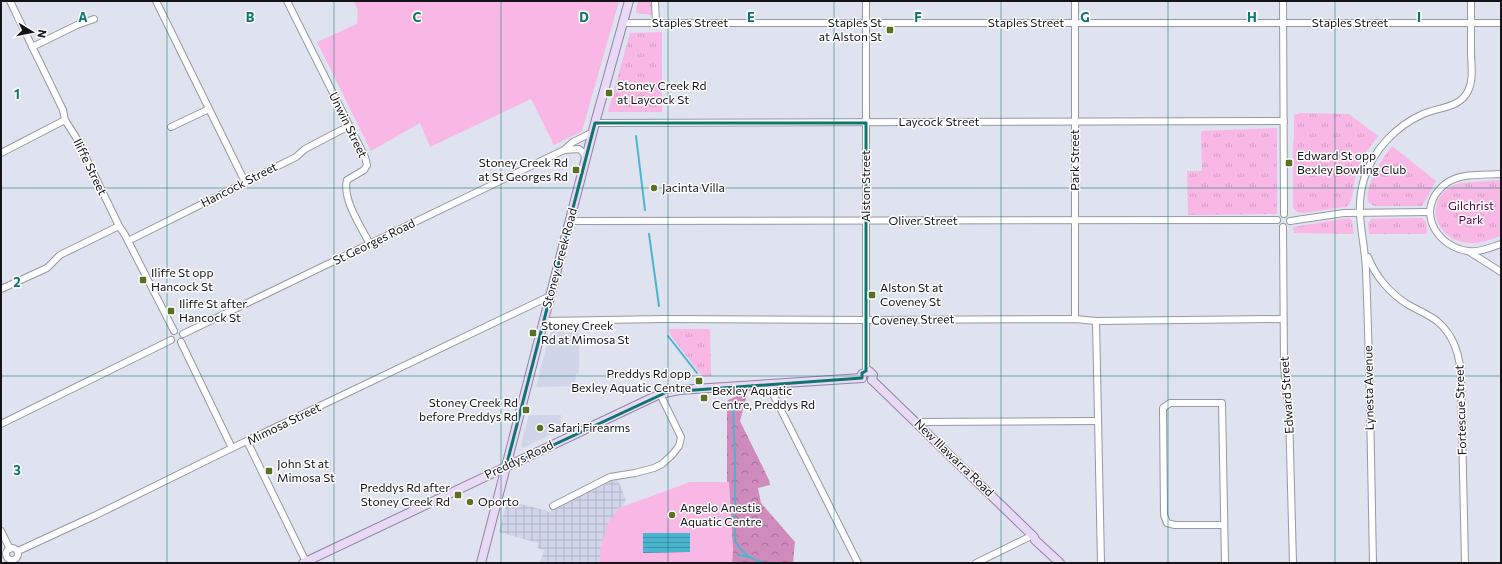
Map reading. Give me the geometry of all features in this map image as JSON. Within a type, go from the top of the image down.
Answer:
[{"type":"main road","name":"Stoney Creek Road","points":[[481,563],[585,160],[629,1]]},
{"type":"main road","name":"Preddys Road","points":[[304,562],[660,394],[678,390],[768,384],[864,374],[867,383],[872,380]]},
{"type":"main road","name":"New Illawarra Road","points":[[872,380],[1034,536],[1038,537],[1065,563]]},
{"type":"main road","name":"New Illawarra Road","points":[[1034,536],[1035,540],[1060,563]]},
{"type":"street","name":"Iliffe Street","points":[[10,1],[63,110],[65,120],[77,139],[119,226],[174,331]]},
{"type":"street","points":[[156,1],[245,182]]},
{"type":"street","name":"Unwin Street","points":[[287,1],[364,157],[366,165],[364,170],[347,180],[345,187],[350,204],[370,244]]},
{"type":"street","points":[[656,1],[656,23]]},
{"type":"street","name":"Alston Street","points":[[864,374],[866,320],[866,1]]},
{"type":"street","name":"Park Street","points":[[1075,1],[1076,319]]},
{"type":"street","points":[[1283,1],[1284,214]]},
{"type":"street","name":"Lynesta Avenue","points":[[1373,563],[1366,270],[1359,213],[1364,178],[1376,154],[1394,133],[1415,118],[1433,110],[1453,105],[1467,94],[1471,79],[1471,1]]},
{"type":"street","points":[[32,47],[77,25],[94,19]]},
{"type":"street","name":"Staples Street","points":[[623,23],[1501,23]]},
{"type":"street","points":[[171,127],[209,109]]},
{"type":"street","points":[[1,153],[65,120]]},
{"type":"street","name":"Laycock Street","points":[[595,123],[1284,121]]},
{"type":"street","name":"Hancock Street","points":[[128,241],[296,157],[305,149],[349,126]]},
{"type":"street","name":"St Georges Road","points":[[183,334],[564,150],[573,142],[593,132]]},
{"type":"street","points":[[564,150],[579,149],[584,153],[585,160]]},
{"type":"street","points":[[1501,174],[1462,177],[1449,181],[1436,194],[1430,212],[1432,224],[1438,235],[1450,244],[1468,251],[1501,272]]},
{"type":"street","points":[[1284,214],[1280,215],[1277,220],[1279,225],[1284,227],[1287,226],[1290,221],[1344,213],[1430,212]]},
{"type":"street","points":[[1284,214],[1288,215],[1290,221]]},
{"type":"street","name":"Oliver Street","points":[[569,221],[1075,222],[1277,220]]},
{"type":"street","points":[[1,289],[47,268],[60,255],[119,226]]},
{"type":"street","name":"Edward Street","points":[[1284,227],[1284,367],[1289,412],[1293,563]]},
{"type":"street","points":[[1468,251],[1481,250],[1501,244]]},
{"type":"street","name":"Fortescue Street","points":[[1364,248],[1374,271],[1389,289],[1406,303],[1429,316],[1443,328],[1450,336],[1459,358],[1462,382],[1465,563]]},
{"type":"street","name":"Mimosa Street","points":[[18,551],[96,515],[232,448],[550,296]]},
{"type":"street","name":"Coveney Street","points":[[543,321],[664,319],[1076,319],[1096,321],[1283,319]]},
{"type":"street","points":[[1096,321],[1102,563]]},
{"type":"street","points":[[171,340],[174,331],[178,331],[183,334],[184,338],[181,342]]},
{"type":"street","points":[[171,340],[176,343],[181,342]]},
{"type":"street","points":[[1,424],[171,340]]},
{"type":"street","points":[[181,342],[232,448]]},
{"type":"street","points":[[768,384],[858,563]]},
{"type":"street","points":[[553,506],[610,477],[654,468],[662,464],[672,455],[681,441],[660,394]]},
{"type":"street","points":[[1224,524],[1175,525],[1167,523],[1164,515],[1163,408],[1170,403],[1222,403],[1225,563]]},
{"type":"street","points":[[916,422],[1098,421]]},
{"type":"street","points":[[247,441],[304,562]]},
{"type":"street","points":[[1,531],[10,549]]},
{"type":"street","points":[[976,563],[1034,536]]},
{"type":"street","points":[[14,548],[18,551],[16,561],[4,558],[10,549],[14,548]]},
{"type":"highlighted area","points":[[595,123],[866,123],[866,371],[862,373],[862,378],[667,392],[506,467]]},
{"type":"shaded area","points":[[552,330],[579,330],[579,373],[576,374],[575,386],[536,387]]},
{"type":"shaded area","name":"Safari Firearms","points":[[529,415],[561,415],[561,429],[523,448],[521,445]]},
{"type":"shaded area","points":[[617,478],[626,499],[623,507],[619,508],[600,550],[600,563],[540,563],[544,550],[537,548],[538,543],[499,532],[507,500],[550,513],[553,509]]},
{"type":"green space","points":[[354,1],[619,1],[582,131],[554,145],[531,99],[430,147],[420,123],[371,151],[317,42],[357,24],[358,10]]},
{"type":"green space","points":[[638,1],[652,1],[652,15],[636,13]]},
{"type":"green space","points":[[662,32],[662,112],[608,112],[630,33]]},
{"type":"green space","points":[[1301,113],[1349,114],[1378,136],[1361,161],[1355,178],[1352,198],[1349,205],[1346,207],[1303,213],[1297,212],[1293,208],[1294,115]]},
{"type":"green space","points":[[1277,128],[1277,214],[1188,215],[1187,171],[1202,171],[1201,131]]},
{"type":"green space","points":[[1392,146],[1436,181],[1422,206],[1374,206],[1368,202],[1367,196],[1371,181],[1383,158]]},
{"type":"green space","name":"Gilchrist Park","points":[[1501,180],[1501,236],[1480,242],[1468,243],[1455,240],[1439,225],[1436,215],[1436,205],[1441,196],[1449,188],[1461,183]]},
{"type":"green space","points":[[1349,218],[1352,220],[1354,234],[1294,233],[1293,227]]},
{"type":"green space","name":"Gilchrist Park","points":[[1422,218],[1426,222],[1427,234],[1369,234],[1368,224],[1371,219]]},
{"type":"green space","points":[[669,329],[710,329],[711,376],[704,377],[698,371],[671,336]]},
{"type":"green space","points":[[747,395],[740,421],[769,480],[770,485],[758,488],[761,503],[795,542],[793,563],[732,563],[733,550],[729,482],[727,482],[727,404],[728,400],[737,396]]},
{"type":"green space","name":"Angelo Anestis Aquatic Centre","points":[[690,482],[729,482],[733,550],[732,563],[600,563],[600,550],[608,523],[619,508]]},
{"type":"water","points":[[643,533],[690,533],[690,552],[643,553]]},
{"type":"waterway","points":[[636,136],[645,210]]},
{"type":"waterway","points":[[649,234],[659,306]]},
{"type":"waterway","points":[[668,336],[697,373]]},
{"type":"waterway","points":[[733,402],[735,541],[741,550],[748,556],[765,563]]},
{"type":"waterway","points":[[738,555],[748,557]]},
{"type":"place","name":"Staples St at Alston St","points":[[890,30]]},
{"type":"place","name":"Stoney Creek Rd at Laycock St","points":[[609,93]]},
{"type":"place","name":"Edward St opp Bexley Bowling Club","points":[[1289,163]]},
{"type":"place","name":"Stoney Creek Rd at St Georges Rd","points":[[576,170]]},
{"type":"place","name":"Jacinta Villa","points":[[654,188]]},
{"type":"place","name":"Iliffe St opp Hancock St","points":[[143,280]]},
{"type":"place","name":"Alston St at Coveney St","points":[[872,295]]},
{"type":"place","name":"Iliffe St after Hancock St","points":[[171,311]]},
{"type":"place","name":"Stoney Creek Rd at Mimosa St","points":[[533,333]]},
{"type":"place","name":"Preddys Rd opp Bexley Aquatic Centre","points":[[699,381]]},
{"type":"place","name":"Bexley Aquatic Centre, Preddys Rd","points":[[704,398]]},
{"type":"place","name":"Stoney Creek Rd before Preddys Rd","points":[[526,410]]},
{"type":"place","name":"Safari Firearms","points":[[540,428]]},
{"type":"place","name":"John St at Mimosa St","points":[[269,471]]},
{"type":"place","name":"Preddys Rd after Stoney Creek Rd","points":[[458,495]]},
{"type":"place","name":"Oporto","points":[[470,502]]},
{"type":"place","name":"Angelo Anestis Aquatic Centre","points":[[672,515]]}]
